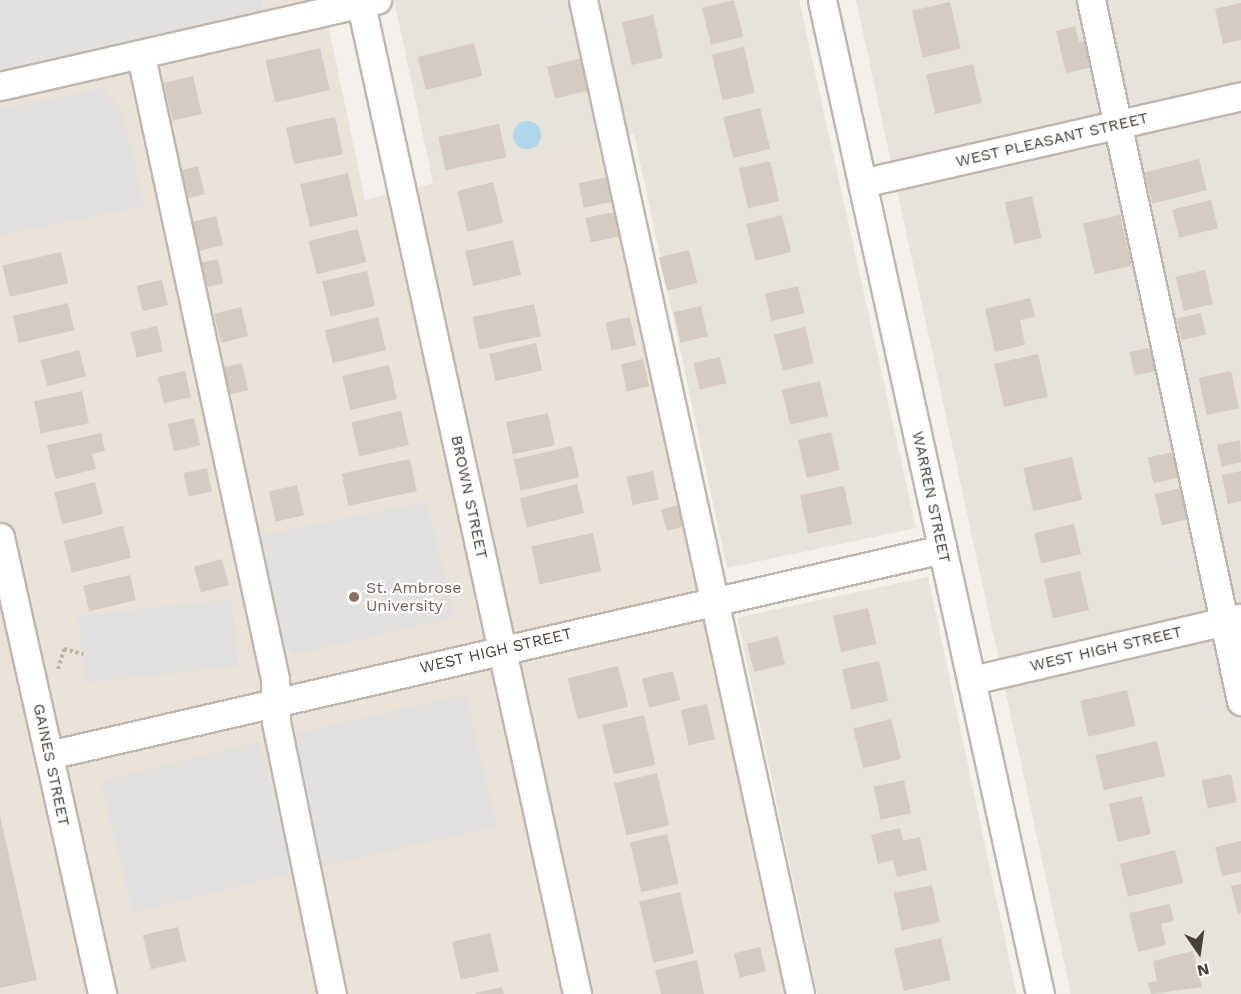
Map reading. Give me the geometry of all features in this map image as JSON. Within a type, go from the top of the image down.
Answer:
[{"type":"street","points":[[583,0],[712,602],[800,994]]},
{"type":"street","name":"WARREN STREET","points":[[822,0],[1040,994]]},
{"type":"street","points":[[1091,0],[1117,125],[1232,620],[1241,700]]},
{"type":"street","points":[[0,86],[141,56],[294,9],[366,1]]},
{"type":"street","name":"BROWN STREET","points":[[366,1],[502,650],[577,994]]},
{"type":"street","points":[[141,56],[278,702],[276,722],[332,994]]},
{"type":"street","name":"WEST PLEASANT STREET","points":[[862,183],[1241,96]]},
{"type":"street","name":"GAINES STREET","points":[[0,537],[102,994]]},
{"type":"street","name":"WEST HIGH STREET","points":[[49,755],[943,549]]},
{"type":"street","name":"WEST HIGH STREET","points":[[972,681],[1232,620]]},
{"type":"path","points":[[55,678],[64,649],[83,654]]},
{"type":"shaded area","name":"St. Ambrose University","points":[[0,0],[323,0],[365,200],[609,140],[792,994],[0,994]]},
{"type":"shaded area","points":[[0,0],[261,0],[263,11],[0,72]]},
{"type":"shaded area","points":[[394,0],[799,0],[916,528],[727,568],[634,134],[433,183]]},
{"type":"shaded area","points":[[856,0],[1241,0],[1241,994],[1071,994]]},
{"type":"shaded area","points":[[102,88],[121,107],[145,206],[0,236],[0,109]]},
{"type":"shaded area","points":[[427,501],[455,617],[295,655],[280,641],[274,613],[279,598],[270,596],[266,552],[255,537]]},
{"type":"shaded area","points":[[928,577],[1017,994],[817,994],[737,618]]},
{"type":"shaded area","points":[[232,599],[239,667],[85,683],[78,615]]},
{"type":"shaded area","points":[[466,694],[497,827],[314,869],[284,736]]},
{"type":"shaded area","points":[[260,741],[293,873],[133,913],[100,781]]},
{"type":"water","points":[[527,121],[537,125],[541,135],[537,145],[527,149],[517,145],[513,135],[517,125]]},
{"type":"building","points":[[734,0],[743,37],[711,45],[702,8]]},
{"type":"building","points":[[950,2],[961,49],[923,58],[912,11]]},
{"type":"building","points":[[1241,3],[1241,40],[1223,44],[1215,9]]},
{"type":"building","points":[[653,15],[663,58],[632,65],[622,22]]},
{"type":"building","points":[[1075,26],[1079,42],[1090,39],[1096,66],[1066,73],[1056,31]]},
{"type":"building","points":[[474,43],[482,76],[426,90],[418,57]]},
{"type":"building","points":[[744,47],[755,93],[722,100],[712,54]]},
{"type":"building","points":[[320,48],[330,90],[275,102],[265,61]]},
{"type":"building","points":[[582,58],[590,90],[555,99],[547,67]]},
{"type":"building","points":[[973,64],[982,103],[935,114],[926,75]]},
{"type":"building","points":[[193,76],[202,114],[173,121],[164,83]]},
{"type":"building","points":[[760,108],[770,149],[733,158],[723,117]]},
{"type":"building","points":[[335,117],[343,154],[294,165],[286,127]]},
{"type":"building","points":[[499,124],[506,157],[445,170],[438,137]]},
{"type":"building","points":[[1199,159],[1207,190],[1152,204],[1145,173]]},
{"type":"building","points":[[770,161],[779,201],[748,208],[739,168]]},
{"type":"building","points":[[198,166],[205,194],[182,200],[175,172]]},
{"type":"building","points":[[348,173],[358,216],[310,227],[300,184]]},
{"type":"building","points":[[608,177],[613,201],[584,208],[579,183]]},
{"type":"building","points":[[493,182],[503,223],[467,232],[457,191]]},
{"type":"building","points":[[1032,196],[1042,238],[1014,244],[1005,202]]},
{"type":"building","points":[[1211,200],[1218,228],[1179,238],[1172,210]]},
{"type":"building","points":[[614,212],[619,236],[591,242],[586,218]]},
{"type":"building","points":[[782,215],[791,252],[755,261],[746,224]]},
{"type":"building","points":[[1120,215],[1132,266],[1095,274],[1083,224]]},
{"type":"building","points":[[216,216],[223,245],[195,252],[188,223]]},
{"type":"building","points":[[358,229],[366,262],[317,274],[309,241]]},
{"type":"building","points":[[513,240],[521,275],[473,286],[465,251]]},
{"type":"building","points":[[689,250],[697,283],[667,290],[659,257]]},
{"type":"building","points":[[61,252],[68,283],[10,297],[3,265]]},
{"type":"building","points":[[218,259],[223,283],[201,288],[196,264]]},
{"type":"building","points":[[1205,270],[1213,304],[1184,311],[1176,277]]},
{"type":"building","points":[[367,271],[375,306],[330,316],[322,281]]},
{"type":"building","points":[[162,280],[168,305],[143,311],[137,286]]},
{"type":"building","points":[[798,286],[804,313],[771,321],[765,294]]},
{"type":"building","points":[[1030,298],[1035,317],[1020,320],[1025,345],[995,352],[985,309]]},
{"type":"building","points":[[68,303],[74,330],[19,343],[12,316]]},
{"type":"building","points":[[534,304],[541,336],[479,349],[472,317]]},
{"type":"building","points":[[701,306],[708,336],[681,343],[674,312]]},
{"type":"building","points":[[241,307],[248,336],[221,343],[214,314]]},
{"type":"building","points":[[1201,313],[1206,334],[1182,340],[1177,319]]},
{"type":"building","points":[[378,317],[386,350],[333,363],[325,330]]},
{"type":"building","points":[[630,317],[636,345],[612,351],[606,322]]},
{"type":"building","points":[[157,326],[163,351],[137,357],[131,332]]},
{"type":"building","points":[[805,327],[814,363],[783,371],[774,335]]},
{"type":"building","points":[[536,343],[542,370],[496,381],[489,354]]},
{"type":"building","points":[[1153,347],[1158,370],[1135,375],[1130,352]]},
{"type":"building","points":[[79,350],[86,376],[47,386],[40,360]]},
{"type":"building","points":[[1038,354],[1048,397],[1004,407],[994,364]]},
{"type":"building","points":[[720,357],[726,383],[700,389],[694,363]]},
{"type":"building","points":[[643,359],[649,386],[627,391],[621,364]]},
{"type":"building","points":[[242,363],[248,390],[220,397],[214,370]]},
{"type":"building","points":[[389,365],[397,399],[350,410],[342,376]]},
{"type":"building","points":[[185,371],[191,397],[164,404],[158,377]]},
{"type":"building","points":[[1231,371],[1239,408],[1207,415],[1199,378]]},
{"type":"building","points":[[820,381],[828,416],[790,425],[782,390]]},
{"type":"building","points":[[82,391],[89,423],[41,433],[34,401]]},
{"type":"building","points":[[401,411],[409,445],[359,457],[351,422]]},
{"type":"building","points":[[548,413],[555,445],[513,454],[506,422]]},
{"type":"building","points":[[194,418],[200,445],[174,451],[168,424]]},
{"type":"building","points":[[831,432],[840,470],[807,478],[798,440]]},
{"type":"building","points":[[101,433],[105,451],[92,454],[96,469],[55,479],[47,445]]},
{"type":"building","points":[[1240,440],[1241,462],[1222,467],[1217,445]]},
{"type":"building","points":[[572,446],[579,477],[521,491],[514,459]]},
{"type":"building","points":[[1173,452],[1179,477],[1154,483],[1148,458]]},
{"type":"building","points":[[1072,457],[1082,500],[1033,511],[1023,468]]},
{"type":"building","points":[[410,459],[417,491],[348,506],[342,474]]},
{"type":"building","points":[[207,468],[212,491],[189,496],[184,473]]},
{"type":"building","points":[[653,471],[659,499],[633,505],[627,477]]},
{"type":"building","points":[[1241,471],[1241,501],[1228,504],[1222,475]]},
{"type":"building","points":[[95,482],[103,514],[62,524],[54,492]]},
{"type":"building","points":[[577,484],[584,513],[527,527],[520,498]]},
{"type":"building","points":[[297,485],[304,515],[276,522],[269,492]]},
{"type":"building","points":[[844,486],[852,524],[808,534],[800,495]]},
{"type":"building","points":[[1181,488],[1188,519],[1162,525],[1155,494]]},
{"type":"building","points":[[681,504],[687,525],[667,531],[661,510]]},
{"type":"building","points":[[1074,524],[1081,554],[1041,563],[1034,533]]},
{"type":"building","points":[[123,526],[131,558],[72,573],[64,541]]},
{"type":"building","points":[[593,533],[601,571],[539,584],[531,546]]},
{"type":"building","points":[[222,559],[229,585],[201,593],[194,567]]},
{"type":"building","points":[[1080,571],[1089,610],[1053,618],[1044,579]]},
{"type":"building","points":[[130,575],[136,600],[89,611],[83,586]]},
{"type":"building","points":[[868,608],[876,644],[841,652],[833,616]]},
{"type":"building","points":[[778,636],[785,664],[754,672],[747,644]]},
{"type":"building","points":[[879,661],[888,701],[851,709],[842,670]]},
{"type":"building","points":[[618,666],[628,707],[578,719],[568,679]]},
{"type":"building","points":[[673,671],[680,700],[649,708],[642,679]]},
{"type":"building","points":[[1127,690],[1135,726],[1089,737],[1080,701]]},
{"type":"building","points":[[707,704],[715,739],[689,745],[681,710]]},
{"type":"building","points":[[644,715],[655,765],[614,774],[602,725]]},
{"type":"building","points":[[891,719],[901,759],[863,768],[853,728]]},
{"type":"building","points":[[1157,741],[1165,776],[1104,790],[1096,755]]},
{"type":"building","points":[[657,773],[669,826],[626,836],[614,783]]},
{"type":"building","points":[[1231,774],[1237,802],[1208,809],[1202,780]]},
{"type":"building","points":[[904,780],[911,813],[881,820],[874,786]]},
{"type":"building","points":[[1142,796],[1151,834],[1118,842],[1109,804]]},
{"type":"building","points":[[0,816],[37,980],[0,988]]},
{"type":"building","points":[[900,828],[903,841],[920,837],[927,870],[897,877],[893,860],[878,864],[871,835]]},
{"type":"building","points":[[667,834],[678,884],[641,892],[630,843]]},
{"type":"building","points":[[1241,841],[1241,872],[1222,876],[1215,847]]},
{"type":"building","points":[[1175,850],[1183,883],[1128,897],[1120,864]]},
{"type":"building","points":[[1241,884],[1241,913],[1238,914],[1231,886]]},
{"type":"building","points":[[932,885],[940,922],[902,930],[894,893]]},
{"type":"building","points":[[680,892],[694,953],[653,963],[639,901]]},
{"type":"building","points":[[1170,904],[1174,921],[1161,924],[1166,945],[1138,952],[1129,913]]},
{"type":"building","points":[[178,927],[186,961],[151,969],[143,935]]},
{"type":"building","points":[[490,933],[499,971],[461,980],[452,942]]},
{"type":"building","points":[[941,938],[951,980],[904,991],[894,949]]},
{"type":"building","points":[[760,947],[766,971],[740,978],[734,954]]},
{"type":"building","points":[[1193,951],[1202,987],[1151,994],[1148,983],[1157,981],[1153,961]]},
{"type":"building","points":[[697,960],[704,994],[661,994],[655,970]]},
{"type":"building","points":[[502,987],[504,994],[475,994],[475,993]]},
{"type":"place","name":"St. Ambrose University","points":[[354,597]]}]
